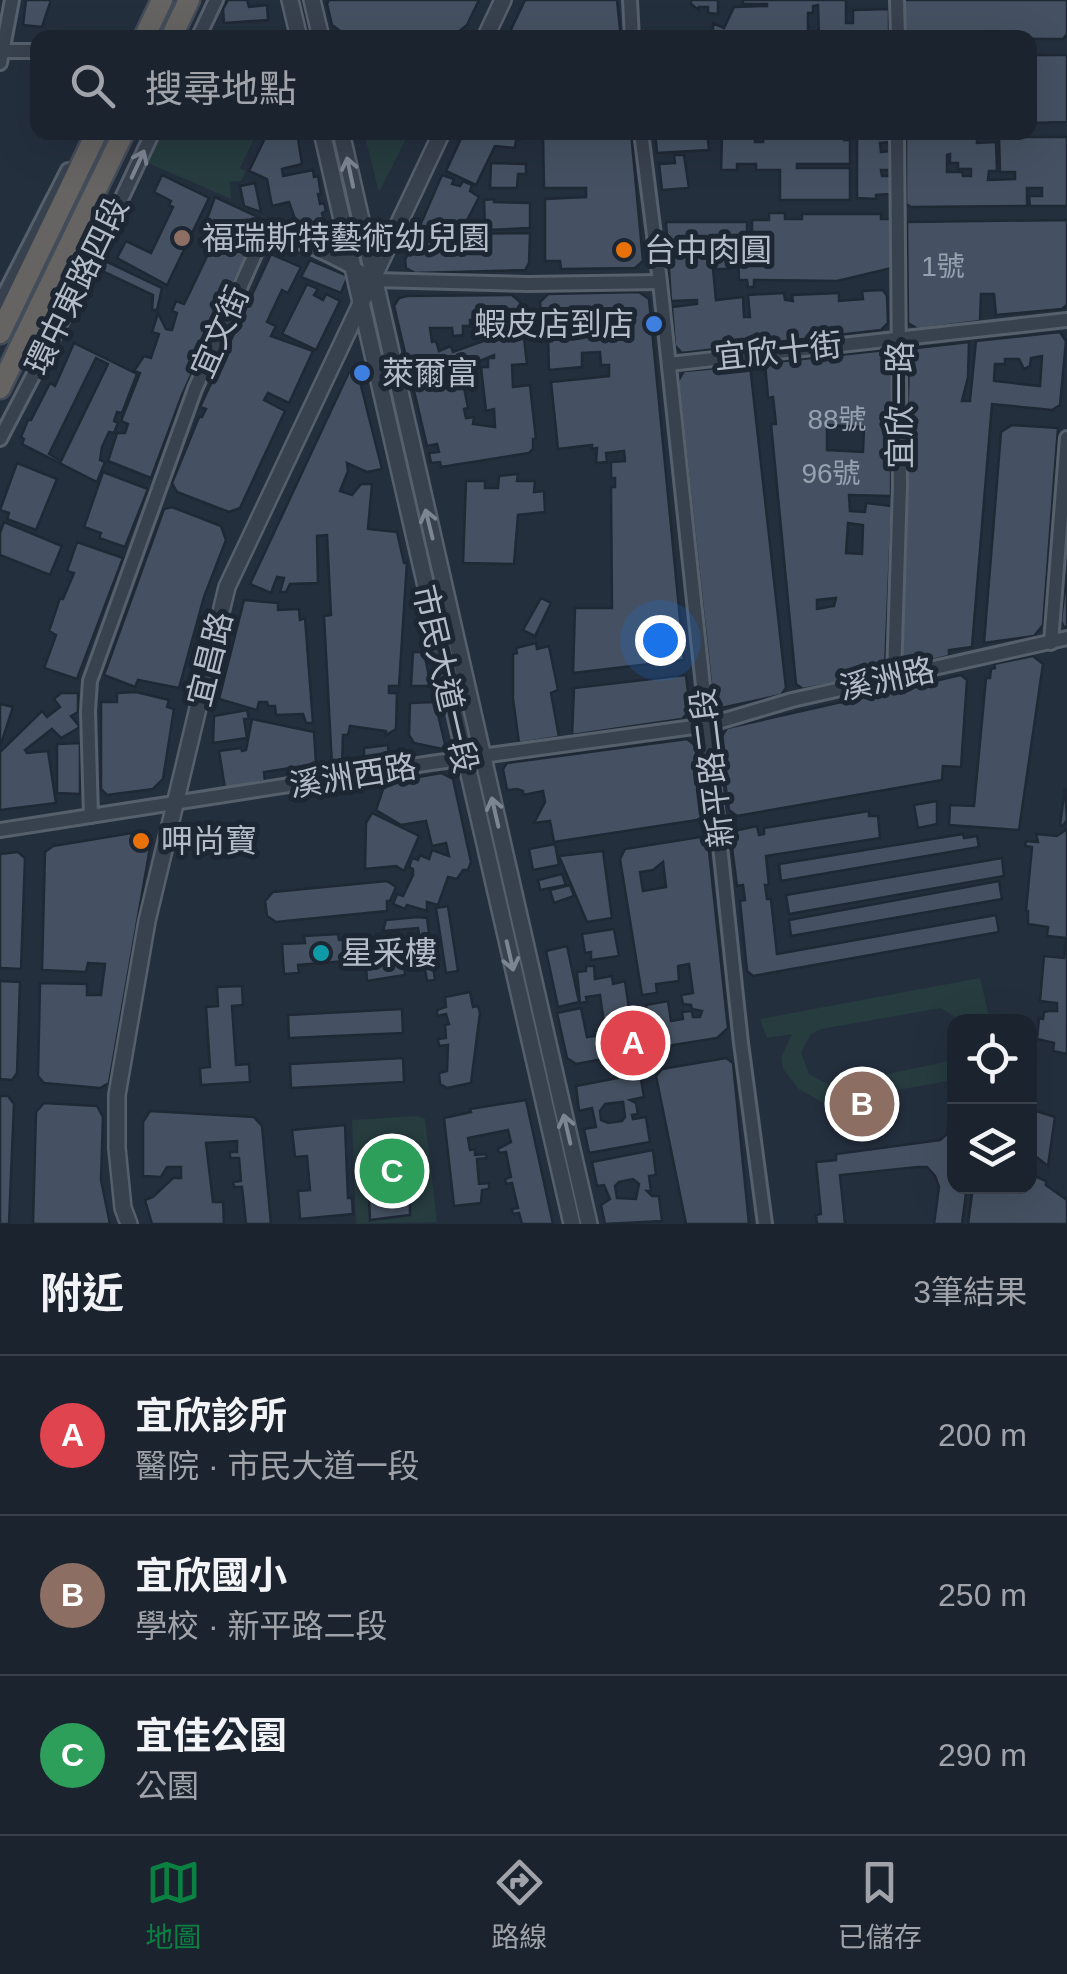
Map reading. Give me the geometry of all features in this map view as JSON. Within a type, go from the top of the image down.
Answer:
[{"type":"highway","points":[[145,30],[162,0]]},
{"type":"highway","points":[[175,30],[189,0]]},
{"type":"highway","points":[[0,334],[93,140]]},
{"type":"highway","points":[[0,388],[120,140]]},
{"type":"street","points":[[12,0],[2,55],[30,52]]},
{"type":"street","points":[[143,30],[154,0]]},
{"type":"street","points":[[202,30],[216,0]]},
{"type":"street","points":[[290,0],[297,30]]},
{"type":"street","points":[[312,0],[319,30]]},
{"type":"street","points":[[489,30],[503,0]]},
{"type":"street","points":[[630,0],[632,30]]},
{"type":"street","points":[[897,0],[898,30]]},
{"type":"street","name":"環中東路四段","points":[[0,303],[83,140]]},
{"type":"street","name":"環中東路四段","points":[[0,439],[82,282],[149,140]]},
{"type":"street","name":"市民大道一段","points":[[324,140],[572,1224]]},
{"type":"street","name":"市民大道一段","points":[[343,140],[589,1224]]},
{"type":"street","name":"宜昌路","points":[[130,1224],[118,1163],[117,1101],[147,921],[227,587],[438,140]]},
{"type":"street","name":"新平路二段","points":[[642,140],[764,1224]]},
{"type":"street","name":"宜欣一路","points":[[894,677],[900,338],[897,140]]},
{"type":"street","name":"宜文街","points":[[91,816],[90,681],[195,389],[256,252],[268,241],[282,236],[374,280],[492,284],[660,282]]},
{"type":"street","name":"宜欣十街","points":[[668,364],[1067,320]]},
{"type":"street","points":[[1051,643],[1067,438]]},
{"type":"street","name":"溪洲路","points":[[708,724],[1067,638]]},
{"type":"street","name":"溪洲西路","points":[[0,830],[708,724]]},
{"type":"green space","points":[[159,140],[254,140],[240,168],[246,171],[241,181],[230,182],[231,199],[148,163]]},
{"type":"green space","points":[[366,140],[405,140],[379,192]]},
{"type":"green space","points":[[980,978],[988,1014],[950,1014],[941,1008],[811,1034],[801,1053],[809,1074],[831,1086],[947,1061],[947,1081],[824,1103],[799,1089],[783,1069],[781,1058],[792,1034],[767,1038],[760,1019]]},
{"type":"green space","points":[[418,1116],[425,1119],[437,1222],[356,1224],[352,1120]]},
{"type":"building","points":[[26,0],[51,0],[42,27],[23,25]]},
{"type":"building","points":[[228,0],[247,0],[249,7],[267,5],[268,20],[224,23],[223,9]]},
{"type":"building","points":[[329,0],[479,0],[461,30],[339,30],[332,25]]},
{"type":"building","points":[[525,0],[617,0],[620,30],[511,30]]},
{"type":"building","points":[[691,0],[718,0],[718,14],[708,13],[708,7],[699,10]]},
{"type":"building","points":[[743,0],[846,0],[846,23],[853,23],[853,10],[889,9],[889,30],[819,30],[818,5],[813,6],[813,13],[808,13],[808,30],[713,30],[713,23],[724,28],[734,7],[767,6],[743,4]]},
{"type":"building","points":[[904,0],[1067,0],[1067,34],[1063,39],[1037,39],[1037,30],[904,30]]},
{"type":"building","points":[[1037,55],[1067,55],[1067,122],[1037,123]]},
{"type":"building","points":[[1067,137],[1067,206],[1030,206],[1029,196],[1042,196],[1042,188],[1027,188],[1027,206],[906,204],[906,140],[996,142],[997,171],[989,171],[988,180],[1015,179],[1015,172],[1000,172],[999,140]],"holes":[[[950,154],[950,163],[958,163],[958,169],[971,169],[971,176],[947,172],[947,155]]]},
{"type":"building","points":[[264,140],[298,140],[302,164],[282,169],[283,176],[313,170],[314,177],[318,176],[328,238],[315,240],[300,233],[289,202],[272,206],[267,179],[249,171]]},
{"type":"building","points":[[460,140],[516,140],[515,148],[495,146],[476,185],[446,171]]},
{"type":"building","points":[[543,140],[632,140],[643,261],[635,268],[561,269],[560,261],[545,261],[545,199],[586,197],[586,188],[544,188]]},
{"type":"building","points":[[656,140],[708,140],[709,150],[657,153]]},
{"type":"building","points":[[722,140],[850,140],[850,164],[797,164],[797,168],[850,168],[850,200],[780,200],[780,170],[756,170],[756,164],[737,164],[737,170],[721,170]]},
{"type":"building","points":[[857,140],[892,140],[880,143],[881,152],[890,151],[890,170],[881,170],[882,176],[891,176],[891,194],[876,195],[876,199],[857,198]]},
{"type":"building","points":[[674,155],[684,155],[689,188],[662,190],[659,164],[675,163]]},
{"type":"building","points":[[491,163],[526,164],[526,174],[518,174],[517,188],[490,188]]},
{"type":"building","points":[[162,175],[209,198],[167,285],[117,258],[126,241],[151,253],[173,207],[169,205],[171,201],[154,192]]},
{"type":"building","points":[[442,175],[454,179],[452,184],[460,186],[463,181],[472,185],[470,191],[479,197],[460,234],[530,233],[529,263],[525,270],[415,273],[406,268],[405,260]]},
{"type":"building","points":[[255,183],[261,212],[244,206],[240,186]]},
{"type":"building","points":[[215,197],[273,224],[269,232],[260,228],[253,244],[205,224]]},
{"type":"building","points":[[484,200],[530,203],[530,228],[485,230]]},
{"type":"building","points":[[769,213],[785,213],[785,219],[802,219],[802,214],[881,214],[881,219],[893,219],[892,268],[837,281],[754,280],[754,287],[748,287],[747,280],[739,280],[738,255],[730,256],[730,269],[713,269],[716,300],[743,297],[744,317],[750,317],[748,295],[784,293],[785,300],[793,301],[792,295],[839,293],[839,301],[863,299],[862,291],[883,290],[887,296],[888,323],[881,330],[682,353],[675,346],[672,307],[697,304],[697,300],[671,301],[666,222],[747,222],[747,249],[752,249],[752,220],[769,220]]},
{"type":"building","points":[[1067,220],[1067,305],[1062,309],[996,315],[994,294],[981,294],[980,321],[918,329],[908,323],[907,222]]},
{"type":"building","points":[[208,238],[247,255],[225,301],[216,298],[213,306],[221,309],[182,395],[151,478],[108,461],[117,433],[125,433],[128,424],[121,421],[140,373],[134,371],[144,356],[151,358],[159,334],[152,332],[158,313],[166,329],[172,330],[177,313],[172,311],[176,301],[184,304],[189,294],[208,254],[204,246]]},
{"type":"building","points":[[271,254],[301,267],[288,293],[282,290],[267,322],[276,326],[271,336],[313,351],[289,403],[268,393],[264,400],[285,411],[240,508],[229,512],[177,492],[172,483],[199,417],[206,409],[200,407]]},
{"type":"building","points":[[97,257],[162,288],[157,310],[152,310],[153,295],[102,271],[104,267],[94,262]]},
{"type":"building","points":[[310,260],[348,276],[341,293],[301,277]]},
{"type":"building","points":[[307,284],[318,289],[314,295],[323,300],[326,294],[340,301],[316,350],[282,334]]},
{"type":"building","points":[[639,292],[649,299],[684,660],[573,673],[575,608],[612,608],[611,487],[615,487],[615,478],[611,478],[611,462],[625,461],[624,451],[606,453],[607,462],[596,463],[597,448],[592,449],[592,445],[558,449],[551,382],[609,376],[609,365],[601,365],[600,352],[582,353],[582,367],[549,370],[548,336],[579,334],[578,328],[542,329],[540,302],[548,294]]},
{"type":"building","points":[[512,295],[520,302],[527,364],[512,365],[513,387],[530,385],[536,439],[529,453],[441,467],[440,462],[431,463],[429,453],[439,452],[437,444],[427,446],[394,306],[399,298]],"holes":[[[470,320],[496,320],[498,336],[453,352],[451,346],[439,351],[436,341],[432,342],[430,328],[452,328],[453,336],[463,335],[463,326],[470,326]],[[494,355],[488,358],[488,367],[481,367],[486,411],[494,409],[495,427],[473,424],[474,417],[466,418],[463,382],[449,384],[448,374]]]},
{"type":"building","points":[[1060,332],[1066,341],[1060,405],[1052,410],[992,404],[972,647],[949,650],[949,656],[908,666],[901,660],[909,356],[916,348],[969,342],[968,377],[962,401],[970,401],[976,341]],"holes":[[[1042,356],[1040,386],[994,381],[995,364],[1019,359],[1024,369],[1030,366],[1031,358]]]},
{"type":"building","points":[[74,343],[137,374],[122,413],[117,412],[114,433],[109,432],[102,447],[100,460],[105,462],[97,482],[22,444],[28,420],[50,383],[55,386]],"holes":[[[96,358],[108,364],[61,461],[49,454]]]},
{"type":"building","points":[[885,350],[892,356],[891,496],[849,495],[850,511],[865,512],[866,503],[892,506],[885,668],[880,674],[803,689],[796,684],[771,424],[776,424],[773,397],[768,398],[765,363]],"holes":[[[827,425],[864,427],[863,452],[827,450]],[[848,523],[863,525],[862,554],[846,553]],[[836,598],[834,606],[817,609],[817,600]]]},
{"type":"building","points":[[750,365],[786,688],[781,695],[721,708],[713,702],[678,381],[684,371]]},
{"type":"building","points":[[357,370],[382,469],[367,472],[347,463],[340,491],[352,495],[361,484],[372,484],[368,529],[397,532],[404,563],[407,562],[399,686],[389,686],[389,693],[397,693],[396,729],[386,735],[386,731],[350,726],[348,735],[343,735],[342,767],[332,766],[324,616],[331,615],[327,535],[317,536],[318,583],[290,584],[286,592],[280,592],[284,578],[277,577],[271,593],[250,584],[349,372]]},
{"type":"building","points":[[1012,425],[1058,428],[1043,625],[1034,636],[984,643],[1001,432]]},
{"type":"building","points":[[17,463],[57,479],[36,530],[7,519],[9,513],[0,510]]},
{"type":"building","points":[[103,472],[148,489],[125,547],[99,538],[101,533],[84,527]]},
{"type":"building","points":[[518,474],[517,481],[535,481],[534,492],[544,491],[545,512],[518,515],[514,564],[463,563],[466,481],[485,481],[485,488],[498,488],[499,476]]},
{"type":"building","points":[[172,507],[221,526],[226,540],[204,597],[179,688],[138,680],[135,687],[104,675],[164,509]]},
{"type":"building","points":[[4,522],[62,546],[50,575],[0,555]]},
{"type":"building","points":[[77,542],[123,558],[77,679],[44,668],[56,635],[49,631],[74,573],[67,571]]},
{"type":"building","points":[[1067,570],[1067,627],[1064,627],[1061,621]]},
{"type":"building","points":[[541,598],[551,603],[535,636],[523,630]]},
{"type":"building","points":[[244,600],[278,603],[278,610],[299,609],[300,620],[305,618],[313,723],[306,723],[303,714],[276,715],[275,706],[268,706],[267,702],[259,702],[257,710],[219,699]]},
{"type":"building","points":[[536,643],[537,649],[549,646],[558,690],[551,693],[559,737],[519,743],[513,699],[513,654],[517,653],[516,648]]},
{"type":"building","points":[[413,652],[424,652],[431,686],[411,686]]},
{"type":"building","points":[[1033,656],[1043,664],[1019,830],[949,825],[950,805],[974,806],[986,678],[990,678],[994,664]]},
{"type":"building","points":[[686,675],[690,710],[682,719],[572,735],[574,688]]},
{"type":"building","points":[[961,675],[967,680],[961,767],[943,766],[942,780],[737,816],[729,810],[719,741],[727,728]]},
{"type":"building","points":[[136,692],[169,700],[167,707],[174,709],[163,779],[153,789],[107,795],[101,789],[101,702],[117,702],[117,693]]},
{"type":"building","points":[[61,693],[78,693],[78,712],[71,716],[80,727],[61,738],[52,729],[25,750],[48,751],[56,803],[0,810],[0,752],[42,711],[47,717],[60,707],[54,699]]},
{"type":"building","points":[[435,702],[445,744],[442,749],[414,743],[409,735],[410,703]]},
{"type":"building","points":[[0,704],[13,707],[0,747]]},
{"type":"building","points":[[247,710],[247,738],[213,743],[214,716]]},
{"type":"building","points":[[252,719],[314,732],[316,764],[264,772],[265,781],[225,788],[219,751],[246,750]]},
{"type":"building","points":[[687,739],[696,746],[703,816],[697,820],[554,842],[550,821],[534,823],[545,802],[543,791],[523,795],[517,789],[507,790],[503,769],[507,763]]},
{"type":"building","points":[[80,743],[80,794],[57,793],[57,744]]},
{"type":"building","points":[[388,745],[389,761],[364,766],[364,748]]},
{"type":"building","points":[[441,773],[453,779],[471,862],[457,879],[448,877],[438,905],[427,902],[427,911],[407,905],[405,909],[393,904],[397,894],[403,896],[413,875],[409,867],[412,858],[418,860],[420,855],[429,859],[432,850],[449,856],[446,843],[432,846],[426,821],[401,825],[376,810],[385,783]]},
{"type":"building","points":[[1065,788],[1067,820],[1063,826],[1060,825]]},
{"type":"building","points":[[937,801],[937,824],[918,828],[914,805]]},
{"type":"building","points":[[869,811],[869,816],[878,816],[880,838],[766,856],[769,885],[765,885],[767,899],[771,899],[777,954],[996,915],[999,932],[753,976],[747,971],[740,901],[745,900],[743,885],[737,886],[731,840],[738,830],[757,826],[759,835],[764,834],[764,828]]},
{"type":"building","points":[[372,813],[419,836],[404,871],[396,866],[365,869],[366,823]]},
{"type":"building","points":[[1067,829],[1067,1054],[1053,1051],[1054,1043],[1037,1039],[1039,1018],[1043,1019],[1044,1012],[1057,1011],[1057,1003],[1040,1001],[1044,956],[1064,958],[1066,938],[1047,936],[1048,927],[1028,924],[1026,911],[1032,847],[1025,846],[1026,841],[1038,842],[1036,834],[1057,836]]},
{"type":"building","points":[[138,832],[151,842],[109,1083],[100,1088],[44,1083],[38,1076],[40,983],[87,984],[87,995],[101,995],[105,964],[88,963],[86,972],[42,970],[45,852],[53,846]]},
{"type":"building","points":[[963,834],[964,838],[977,836],[979,847],[781,881],[779,864]]},
{"type":"building","points":[[700,837],[708,842],[728,1028],[717,1038],[661,1047],[653,1044],[646,1005],[668,1001],[671,1021],[683,1019],[682,1012],[692,1011],[693,1017],[700,1017],[702,1011],[683,1004],[681,995],[693,993],[689,964],[678,966],[679,981],[656,984],[657,993],[642,995],[620,859],[625,849]],"holes":[[[663,862],[666,887],[643,891],[640,872],[653,870]]]},
{"type":"building","points":[[555,844],[559,865],[533,870],[529,849]]},
{"type":"building","points":[[603,851],[612,918],[587,922],[559,856]]},
{"type":"building","points":[[18,852],[25,858],[21,969],[0,968],[0,854]]},
{"type":"building","points":[[1002,858],[1004,876],[789,914],[786,895]]},
{"type":"building","points":[[562,874],[566,885],[540,890],[538,880]]},
{"type":"building","points":[[387,881],[396,887],[387,901],[387,911],[276,922],[267,916],[265,901],[273,892]]},
{"type":"building","points":[[999,881],[1002,899],[791,936],[789,920]]},
{"type":"building","points":[[570,885],[574,896],[554,903],[550,890]]},
{"type":"building","points":[[448,906],[458,971],[446,973],[436,908]]},
{"type":"building","points":[[427,918],[435,980],[427,981],[418,928],[383,931],[386,920]]},
{"type":"building","points":[[614,929],[619,956],[591,960],[591,952],[585,953],[582,934]]},
{"type":"building","name":"星釆樓","points":[[338,934],[339,940],[358,939],[360,968],[345,969],[345,961],[298,965],[299,973],[284,974],[282,944],[305,943],[304,936]]},
{"type":"building","points":[[376,934],[402,935],[405,975],[367,981],[365,950],[378,948]]},
{"type":"building","points":[[567,946],[579,1002],[558,1007],[546,951]]},
{"type":"building","points":[[586,966],[594,966],[595,979],[612,976],[613,984],[625,981],[634,1043],[630,1054],[576,1064],[567,1058],[557,1013],[581,1008],[587,1037],[595,1036],[594,1031],[605,1030],[600,995],[586,997],[587,1002],[580,1003],[577,972],[586,971]]},
{"type":"building","points":[[0,981],[20,982],[17,1073],[12,1080],[0,1079]]},
{"type":"building","points":[[242,986],[243,1005],[232,1006],[236,1065],[249,1064],[250,1082],[201,1085],[200,1068],[210,1067],[206,1007],[218,1006],[217,987]]},
{"type":"building","points":[[470,992],[473,1007],[478,1006],[480,1013],[471,1083],[447,1088],[440,1084],[439,1073],[447,1071],[448,1045],[439,1046],[438,1039],[446,1038],[445,1025],[449,1024],[446,1014],[437,1016],[437,1010],[446,1007],[445,997]]},
{"type":"building","points":[[402,1009],[403,1033],[289,1038],[288,1015]]},
{"type":"building","points":[[403,1058],[404,1082],[291,1088],[290,1064]]},
{"type":"building","points":[[726,1058],[733,1063],[749,1224],[686,1224],[656,1076],[662,1069]]},
{"type":"building","points":[[633,1075],[641,1079],[644,1097],[630,1100],[636,1103],[638,1114],[632,1115],[633,1119],[646,1117],[650,1142],[589,1153],[584,1129],[596,1127],[592,1108],[579,1111],[576,1086]],"holes":[[[623,1102],[625,1117],[608,1123],[601,1120],[600,1111],[605,1104]]]},
{"type":"building","points":[[0,1096],[8,1096],[14,1104],[9,1224],[0,1224]]},
{"type":"building","points":[[526,1100],[553,1224],[522,1224],[519,1213],[513,1214],[512,1209],[518,1208],[512,1183],[506,1184],[505,1179],[511,1177],[506,1152],[499,1153],[498,1149],[511,1142],[508,1130],[468,1138],[475,1155],[486,1154],[487,1158],[477,1159],[479,1184],[489,1183],[489,1189],[482,1190],[481,1203],[454,1206],[444,1118],[471,1112],[470,1109]]},
{"type":"building","points":[[44,1103],[97,1106],[103,1117],[101,1180],[110,1224],[33,1224],[36,1112]]},
{"type":"building","points":[[150,1111],[254,1117],[262,1126],[271,1224],[246,1224],[242,1187],[234,1187],[233,1182],[241,1181],[239,1158],[230,1158],[230,1152],[237,1152],[237,1141],[206,1143],[213,1202],[223,1202],[224,1224],[152,1224],[145,1200],[173,1178],[181,1178],[181,1167],[167,1167],[161,1177],[143,1176],[143,1122]]},
{"type":"building","points":[[1037,1111],[1055,1117],[1048,1166],[1037,1157]]},
{"type":"building","points":[[345,1125],[348,1198],[352,1198],[353,1214],[300,1219],[298,1191],[310,1190],[307,1156],[295,1157],[292,1130]]},
{"type":"building","points":[[947,1134],[947,1194],[966,1194],[962,1224],[934,1224],[939,1187],[927,1167],[918,1167],[840,1175],[845,1224],[817,1224],[816,1215],[821,1214],[816,1162],[836,1160],[836,1154],[940,1140]]},
{"type":"building","points":[[653,1150],[656,1175],[649,1176],[651,1191],[647,1191],[659,1196],[662,1221],[605,1224],[601,1205],[610,1199],[604,1185],[597,1186],[592,1162]],"holes":[[[633,1179],[639,1184],[636,1199],[617,1198],[615,1186],[619,1182]]]},
{"type":"building","points":[[1037,1177],[1067,1200],[1067,1224],[968,1224],[972,1194],[1037,1194]]},
{"type":"building","points":[[410,1194],[410,1215],[370,1220],[369,1198]]},
{"type":"place","name":"福瑞斯特藝術幼兒園","points":[[182,238]]},
{"type":"place","name":"台中肉圓","points":[[624,250]]},
{"type":"place","name":"蝦皮店到店","points":[[654,324]]},
{"type":"place","name":"萊爾富","points":[[362,373]]},
{"type":"place","name":"呷尚寶","points":[[141,841]]},
{"type":"place","name":"星釆樓","points":[[321,953]]},
{"type":"place","name":"宜欣診所","points":[[633,1043]]},
{"type":"place","name":"宜欣國小","points":[[862,1104]]},
{"type":"place","name":"宜佳公園","points":[[392,1171]]}]
